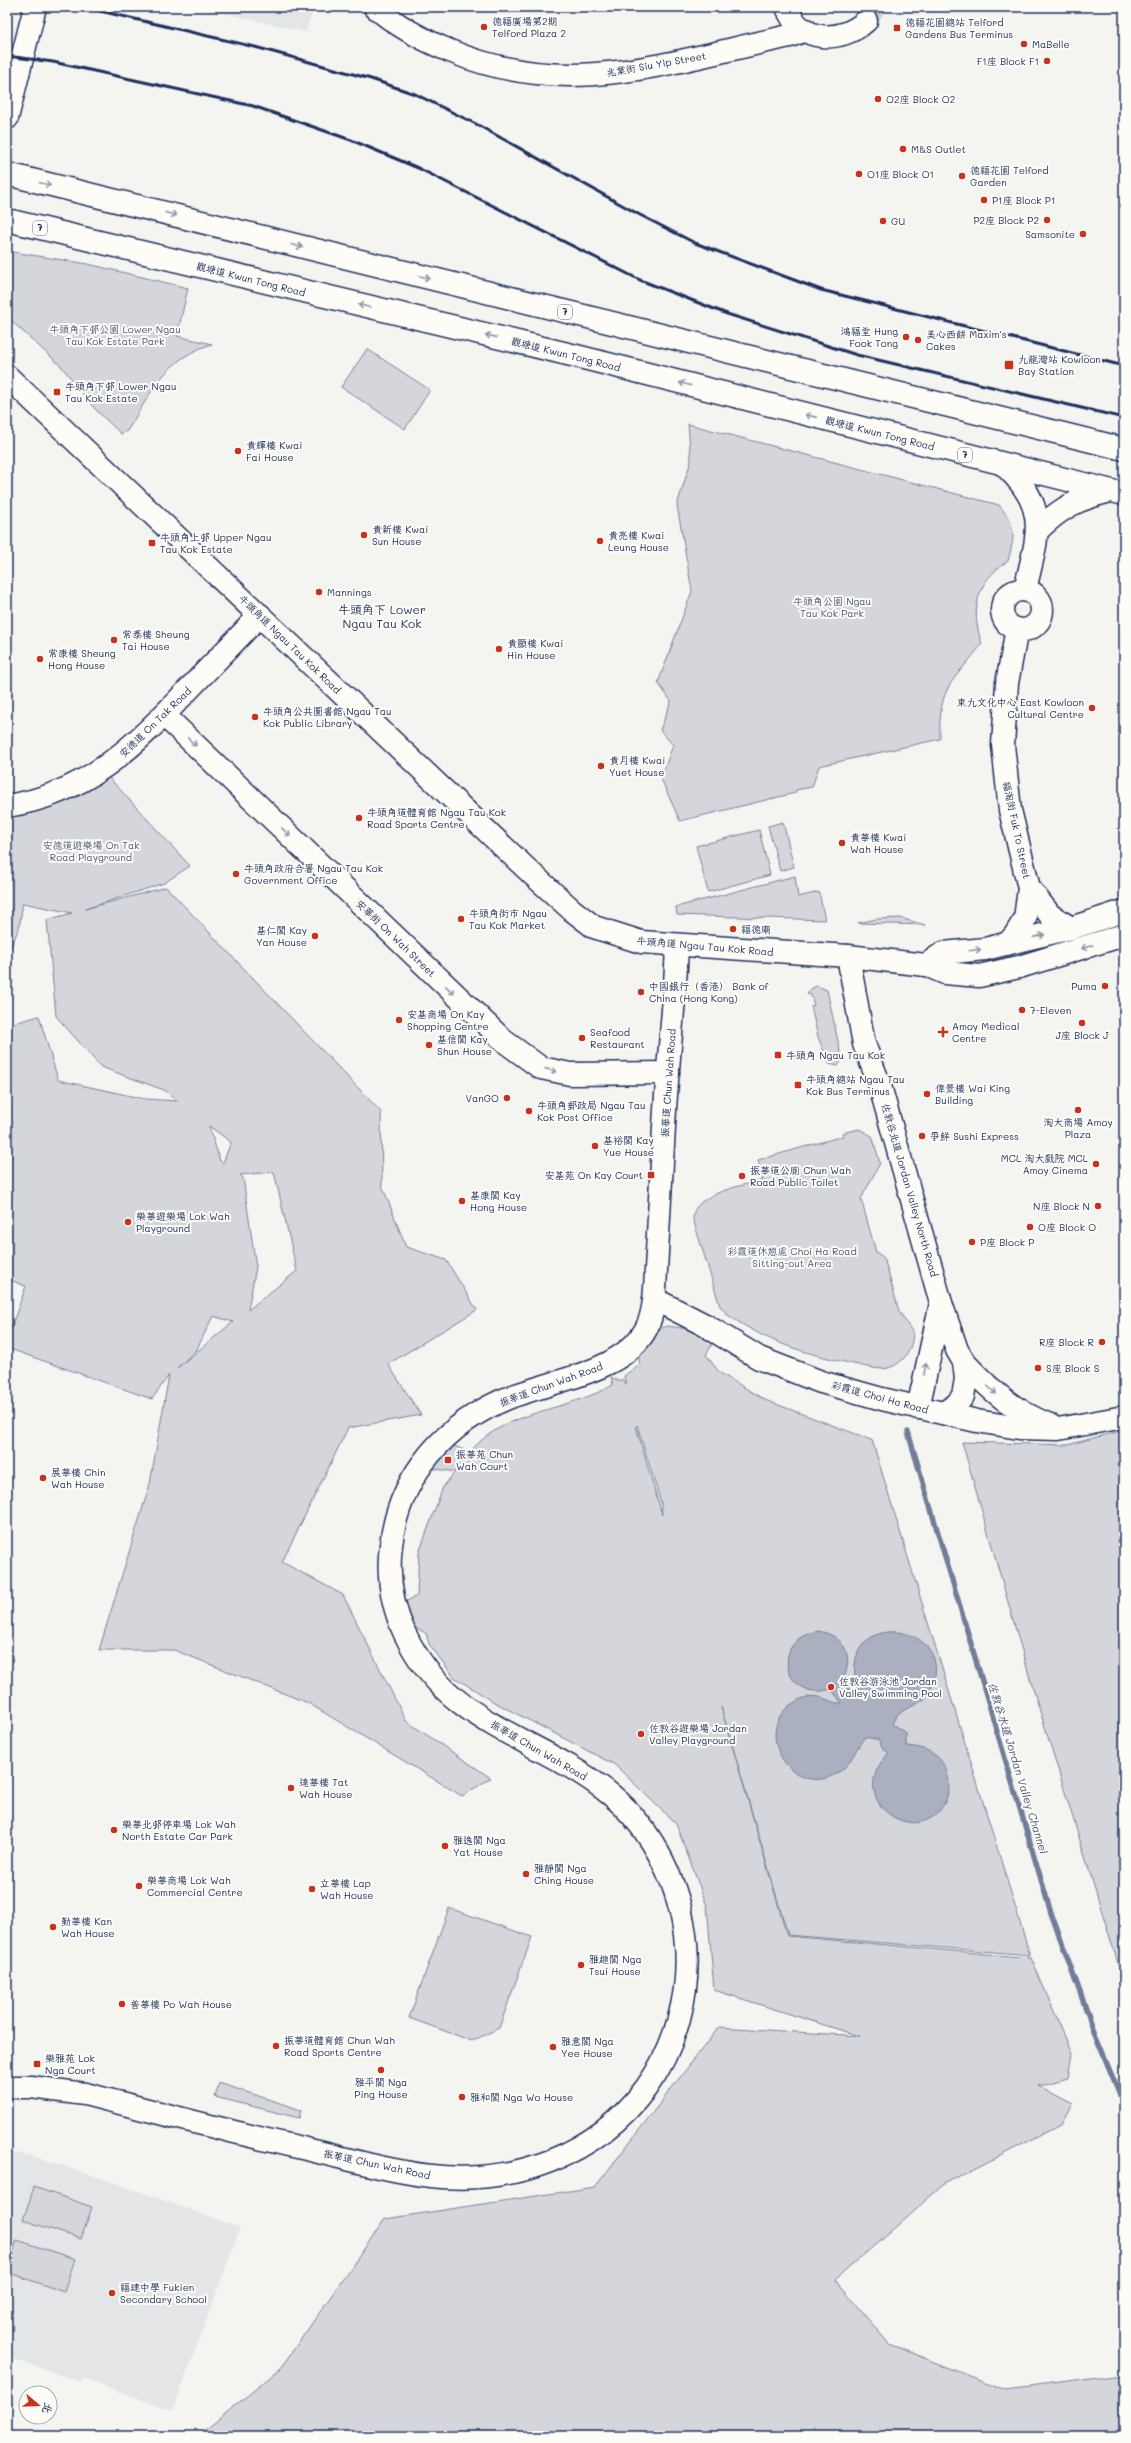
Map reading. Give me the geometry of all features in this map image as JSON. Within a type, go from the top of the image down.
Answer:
[{"type":"main road","points":[[7,118],[35,7]]},
{"type":"main road","name":"兆業街 Siu Yip Street","points":[[375,7],[404,29],[463,57],[488,66],[513,71],[563,77],[647,68],[790,36],[806,30]]},
{"type":"main road","points":[[788,7],[796,22],[806,30],[825,37],[838,37],[849,34],[866,21]]},
{"type":"main road","name":"7","points":[[7,174],[1124,448]]},
{"type":"main road","name":"觀塘道 Kwun Tong Road","points":[[7,220],[576,356],[1117,493]]},
{"type":"main road","name":"牛頭角道 Ngau Tau Kok Road","points":[[7,376],[572,910],[594,927],[641,942],[848,956],[926,965],[945,973],[980,976],[1019,967],[1124,935]]},
{"type":"main road","points":[[1006,466],[1018,478],[1030,496],[1039,529],[1025,590]]},
{"type":"main road","points":[[1039,529],[1056,513],[1074,502],[1117,493]]},
{"type":"main road","points":[[1025,590],[1038,599],[1041,614],[1032,627],[1017,629],[1005,620],[1002,606],[1010,593],[1025,590]]},
{"type":"main road","name":"安德道 On Tak Road","points":[[7,806],[49,795],[98,772],[127,751],[164,715],[260,615]]},
{"type":"main road","name":"福淘街 Fuk To Street","points":[[1007,944],[1015,935],[1025,918],[1029,888],[1010,810],[1003,745],[1007,683],[1017,629]]},
{"type":"main road","name":"安華街 On Wah Street","points":[[164,715],[504,1041],[541,1068],[570,1074],[668,1073]]},
{"type":"main road","name":"福淘街 Fuk To Street","points":[[1029,888],[1050,915],[1071,928]]},
{"type":"main road","points":[[926,965],[943,953],[985,949],[1007,944],[1071,928],[1124,911]]},
{"type":"main road","name":"振華道 Chun Wah Road","points":[[7,2086],[31,2087],[85,2094],[404,2172],[459,2178],[513,2174],[564,2156],[590,2142],[613,2124],[632,2105],[649,2083],[664,2058],[680,2015],[685,1992],[687,1957],[680,1905],[671,1878],[659,1853],[629,1812],[609,1794],[566,1764],[474,1714],[455,1701],[440,1686],[423,1666],[401,1625],[391,1587],[389,1565],[395,1520],[405,1492],[417,1470],[441,1441],[473,1416],[491,1406],[512,1397],[588,1373],[624,1352],[647,1328],[654,1299],[668,1073],[676,994],[677,945]]},
{"type":"main road","name":"佐敦谷北道 Jordan Valley North Road","points":[[848,956],[864,1044],[880,1086],[941,1303],[957,1350],[964,1362],[966,1379],[963,1396],[956,1405],[943,1413]]},
{"type":"main road","name":"彩霞道 Choi Ha Road","points":[[654,1299],[705,1325],[759,1358],[821,1382],[918,1408],[1019,1428],[1058,1429],[1124,1417]]},
{"type":"main road","points":[[918,1408],[929,1349],[941,1303]]},
{"type":"main road","points":[[964,1362],[1001,1397],[1029,1417],[1058,1429]]},
{"type":"shaded area","points":[[196,7],[314,7],[306,32]]},
{"type":"shaded area","name":"福建中學 Fukien Secondary School","points":[[7,2152],[29,2155],[119,2184],[240,2228],[173,2411],[83,2378],[81,2382],[7,2357]]},
{"type":"green space","name":"牛頭角下邨公園 Lower Ngau Tau Kok Estate Park","points":[[7,251],[88,264],[188,288],[177,336],[212,344],[196,350],[182,358],[171,368],[152,390],[127,431],[121,434],[94,408],[62,367],[7,317]]},
{"type":"green space","points":[[367,349],[430,390],[405,429],[341,387]]},
{"type":"green space","name":"牛頭角公園 Ngau Tau Kok Park","points":[[688,424],[999,505],[1012,525],[1013,531],[1008,561],[997,569],[989,578],[978,597],[976,620],[982,644],[955,677],[944,696],[940,721],[940,739],[819,766],[812,787],[796,790],[795,793],[680,821],[661,779],[673,745],[660,730],[671,701],[658,683],[692,591],[677,505],[691,461]]},
{"type":"green space","name":"安德道遊樂場 On Tak Road Playground","points":[[103,771],[190,866],[164,883],[85,909],[166,887],[381,1112],[382,1185],[406,1247],[446,1260],[477,1310],[388,1364],[421,1415],[348,1428],[282,1562],[343,1595],[406,1721],[491,1778],[462,1796],[308,1703],[174,1650],[99,1650],[150,1484],[169,1375],[152,1399],[7,1348],[7,1339],[26,1286],[7,1279],[7,1025],[39,1016],[58,1080],[145,1099],[178,1101],[164,1090],[101,1067],[56,1016],[47,920],[72,913],[23,903],[19,928],[7,956],[7,809]],"holes":[[[209,1126],[231,1142],[223,1163],[220,1161]],[[274,1172],[297,1271],[248,1310],[256,1267],[243,1178],[240,1175]],[[213,1316],[233,1322],[177,1368],[197,1349]]]},
{"type":"green space","points":[[783,822],[794,867],[780,871],[768,826]]},
{"type":"green space","points":[[759,830],[770,875],[708,892],[696,846]]},
{"type":"green space","points":[[795,876],[798,897],[819,892],[825,920],[677,915],[676,907]]},
{"type":"green space","points":[[900,918],[925,925],[858,923],[876,919]]},
{"type":"green space","points":[[817,986],[827,990],[842,1060],[838,1066],[829,1064],[818,1037],[811,1006],[814,1005],[811,995],[807,994],[812,988]]},
{"type":"green space","name":"彩霞道休憩處 Choi Ha Road Sitting-out Area","points":[[859,1129],[872,1136],[880,1163],[861,1199],[876,1252],[884,1258],[899,1311],[913,1333],[911,1345],[903,1359],[894,1366],[884,1369],[832,1359],[800,1350],[757,1333],[728,1315],[720,1306],[693,1219],[695,1210],[700,1203],[709,1197],[732,1188],[763,1180],[758,1160],[843,1136],[842,1133]]},
{"type":"green space","points":[[667,1326],[718,1333],[706,1355],[720,1373],[765,1400],[872,1440],[1030,1955],[788,1935],[721,1707],[787,1936],[1031,1958],[1072,2053],[1068,2078],[1038,2086],[1071,2103],[1060,2125],[942,2186],[835,2280],[889,2344],[1004,2390],[1124,2375],[1124,2436],[198,2436],[280,2369],[385,2219],[595,2187],[719,2027],[859,2036],[714,1990],[707,1906],[676,1824],[615,1765],[494,1702],[454,1677],[429,1644],[426,1633],[407,1624],[403,1603],[417,1596],[419,1553],[443,1487],[455,1472],[428,1468],[451,1445],[470,1452],[484,1438],[500,1427],[537,1412],[595,1394],[613,1385],[611,1377],[619,1381],[622,1379],[626,1384],[624,1376],[640,1364],[634,1339]],"holes":[[[637,1425],[661,1503],[662,1515],[636,1427]]]},
{"type":"green space","points":[[1124,1430],[1124,1983],[1031,1682],[962,1442],[1067,1445]]},
{"type":"green space","points":[[449,1908],[532,1937],[499,2028],[472,2041],[409,2018]]},
{"type":"green space","points":[[219,2083],[301,2110],[299,2118],[215,2097]]},
{"type":"green space","points":[[34,2187],[92,2207],[81,2239],[23,2220]]},
{"type":"green space","points":[[17,2240],[75,2259],[64,2292],[7,2272]]},
{"type":"water","points":[[818,1631],[827,1633],[834,1637],[840,1641],[844,1647],[848,1661],[844,1678],[850,1691],[857,1688],[855,1661],[864,1643],[880,1634],[898,1632],[916,1638],[930,1650],[935,1668],[930,1691],[921,1702],[900,1713],[892,1724],[906,1733],[906,1746],[924,1749],[939,1758],[946,1769],[949,1781],[948,1794],[945,1802],[934,1816],[919,1822],[904,1821],[890,1815],[879,1803],[874,1788],[876,1771],[889,1753],[882,1748],[879,1740],[865,1737],[843,1769],[825,1778],[808,1778],[793,1771],[782,1758],[776,1742],[776,1726],[784,1711],[801,1699],[814,1696],[832,1702],[842,1703],[831,1689],[815,1691],[802,1687],[793,1679],[788,1669],[788,1657],[792,1646],[802,1636]]},
{"type":"waterway","name":"佐敦谷水道 Jordan Valley Channel","points":[[908,1432],[1051,1913],[1097,2039],[1124,2104]]},
{"type":"tunnel","points":[[866,21],[874,7]]},
{"type":"railway","points":[[83,7],[255,47],[371,79],[415,94],[476,124],[640,215],[695,243],[821,290],[1124,366]]},
{"type":"railway","points":[[7,56],[53,62],[253,106],[351,140],[418,168],[640,280],[727,314],[857,355],[1124,418]]},
{"type":"place","name":"德福廣場第2期 Telford Plaza 2","points":[[484,27]]},
{"type":"place","name":"德福花園總站 Telford Gardens Bus Terminus","points":[[897,28]]},
{"type":"place","name":"MaBelle","points":[[1024,44]]},
{"type":"place","name":"F1座 Block F1","points":[[1047,61]]},
{"type":"place","name":"O2座 Block O2","points":[[878,99]]},
{"type":"place","name":"M&S Outlet","points":[[903,149]]},
{"type":"place","name":"O1座 Block O1","points":[[859,174]]},
{"type":"place","name":"德福花園 Telford Garden","points":[[962,176]]},
{"type":"place","name":"P1座 Block P1","points":[[984,200]]},
{"type":"place","name":"P2座 Block P2","points":[[1047,220]]},
{"type":"place","name":"GU","points":[[883,221]]},
{"type":"place","name":"Samsonite","points":[[1083,234]]},
{"type":"place","name":"鴻福堂 Hung Fook Tong","points":[[906,337]]},
{"type":"place","name":"美心西餅 Maxim's Cakes","points":[[918,340]]},
{"type":"place","name":"九龍灣站 Kowloon Bay Station","points":[[1009,365]]},
{"type":"place","name":"牛頭角下邨 Lower Ngau Tau Kok Estate","points":[[57,392]]},
{"type":"place","name":"貴輝樓 Kwai Fai House","points":[[238,451]]},
{"type":"place","name":"貴新樓 Kwai Sun House","points":[[364,535]]},
{"type":"place","name":"貴亮樓 Kwai Leung House","points":[[600,541]]},
{"type":"place","name":"牛頭角上邨 Upper Ngau Tau Kok Estate","points":[[152,543]]},
{"type":"place","name":"Mannings","points":[[319,592]]},
{"type":"place","name":"常泰樓 Sheung Tai House","points":[[114,640]]},
{"type":"place","name":"貴顯樓 Kwai Hin House","points":[[499,649]]},
{"type":"place","name":"常康樓 Sheung Hong House","points":[[40,659]]},
{"type":"place","name":"東九文化中心 East Kowloon Cultural Centre","points":[[1092,708]]},
{"type":"place","name":"牛頭角公共圖書館 Ngau Tau Kok Public Library","points":[[255,717]]},
{"type":"place","name":"貴月樓 Kwai Yuet House","points":[[601,766]]},
{"type":"place","name":"牛頭角道體育館 Ngau Tau Kok Road Sports Centre","points":[[359,818]]},
{"type":"place","name":"貴華樓 Kwai Wah House","points":[[842,843]]},
{"type":"place","name":"牛頭角政府合署 Ngau Tau Kok Government Office","points":[[236,874]]},
{"type":"place","name":"牛頭角街市 Ngau Tau Kok Market","points":[[461,919]]},
{"type":"place","name":"福德廟","points":[[733,929]]},
{"type":"place","name":"基仁閣 Kay Yan House","points":[[315,936]]},
{"type":"place","name":"Puma","points":[[1105,986]]},
{"type":"place","name":"中國銀行（香港） Bank of China (Hong Kong)","points":[[641,992]]},
{"type":"place","name":"7-Eleven","points":[[1022,1010]]},
{"type":"place","name":"安基商場 On Kay Shopping Centre","points":[[399,1020]]},
{"type":"place","name":"J座 Block J","points":[[1082,1023]]},
{"type":"place","name":"Amoy Medical Centre","points":[[943,1032]]},
{"type":"place","name":"Seafood Restaurant","points":[[582,1038]]},
{"type":"place","name":"基信閣 Kay Shun House","points":[[429,1045]]},
{"type":"place","name":"牛頭角 Ngau Tau Kok","points":[[778,1055]]},
{"type":"place","name":"牛頭角總站 Ngau Tau Kok Bus Terminus","points":[[798,1085]]},
{"type":"place","name":"偉景樓 Wai King Building","points":[[927,1094]]},
{"type":"place","name":"VanGO","points":[[507,1098]]},
{"type":"place","name":"淘大商場 Amoy Plaza","points":[[1078,1110]]},
{"type":"place","name":"牛頭角郵政局 Ngau Tau Kok Post Office","points":[[529,1111]]},
{"type":"place","name":"爭鮮 Sushi Express","points":[[922,1136]]},
{"type":"place","name":"基裕閣 Kay Yue House","points":[[595,1146]]},
{"type":"place","name":"MCL 淘大戲院 MCL Amoy Cinema","points":[[1096,1164]]},
{"type":"place","name":"安基苑 On Kay Court","points":[[651,1175]]},
{"type":"place","name":"振華道公廁 Chun Wah Road Public Toilet","points":[[742,1176]]},
{"type":"place","name":"基康閣 Kay Hong House","points":[[462,1201]]},
{"type":"place","name":"N座 Block N","points":[[1098,1206]]},
{"type":"place","name":"樂華遊樂場 Lok Wah Playground","points":[[128,1222]]},
{"type":"place","name":"O座 Block O","points":[[1030,1227]]},
{"type":"place","name":"P座 Block P","points":[[972,1242]]},
{"type":"place","name":"R座 Block R","points":[[1102,1342]]},
{"type":"place","name":"S座 Block S","points":[[1038,1368]]},
{"type":"place","name":"振華苑 Chun Wah Court","points":[[448,1460]]},
{"type":"place","name":"展華樓 Chin Wah House","points":[[43,1478]]},
{"type":"place","name":"佐敦谷游泳池 Jordan Valley Swimming Pool","points":[[831,1687]]},
{"type":"place","name":"佐敦谷遊樂場 Jordan Valley Playground","points":[[641,1734]]},
{"type":"place","name":"達華樓 Tat Wah House","points":[[291,1788]]},
{"type":"place","name":"樂華北邨停車場 Lok Wah North Estate Car Park","points":[[114,1830]]},
{"type":"place","name":"雅逸閣 Nga Yat House","points":[[445,1846]]},
{"type":"place","name":"雅靜閣 Nga Ching House","points":[[526,1874]]},
{"type":"place","name":"樂華商場 Lok Wah Commercial Centre","points":[[139,1886]]},
{"type":"place","name":"立華樓 Lap Wah House","points":[[312,1889]]},
{"type":"place","name":"勤華樓 Kan Wah House","points":[[53,1927]]},
{"type":"place","name":"雅趣閣 Nga Tsui House","points":[[581,1965]]},
{"type":"place","name":"普華樓 Po Wah House","points":[[122,2004]]},
{"type":"place","name":"振華道體育館 Chun Wah Road Sports Centre","points":[[276,2046]]},
{"type":"place","name":"雅意閣 Nga Yee House","points":[[553,2047]]},
{"type":"place","name":"樂雅苑 Lok Nga Court","points":[[37,2064]]},
{"type":"place","name":"雅平閣 Nga Ping House","points":[[381,2070]]},
{"type":"place","name":"雅和閣 Nga Wo House","points":[[462,2097]]},
{"type":"place","name":"福建中學 Fukien Secondary School","points":[[112,2293]]},
{"type":"district","name":"牛頭角下 Lower Ngau Tau Kok","points":[[382,617]]}]
